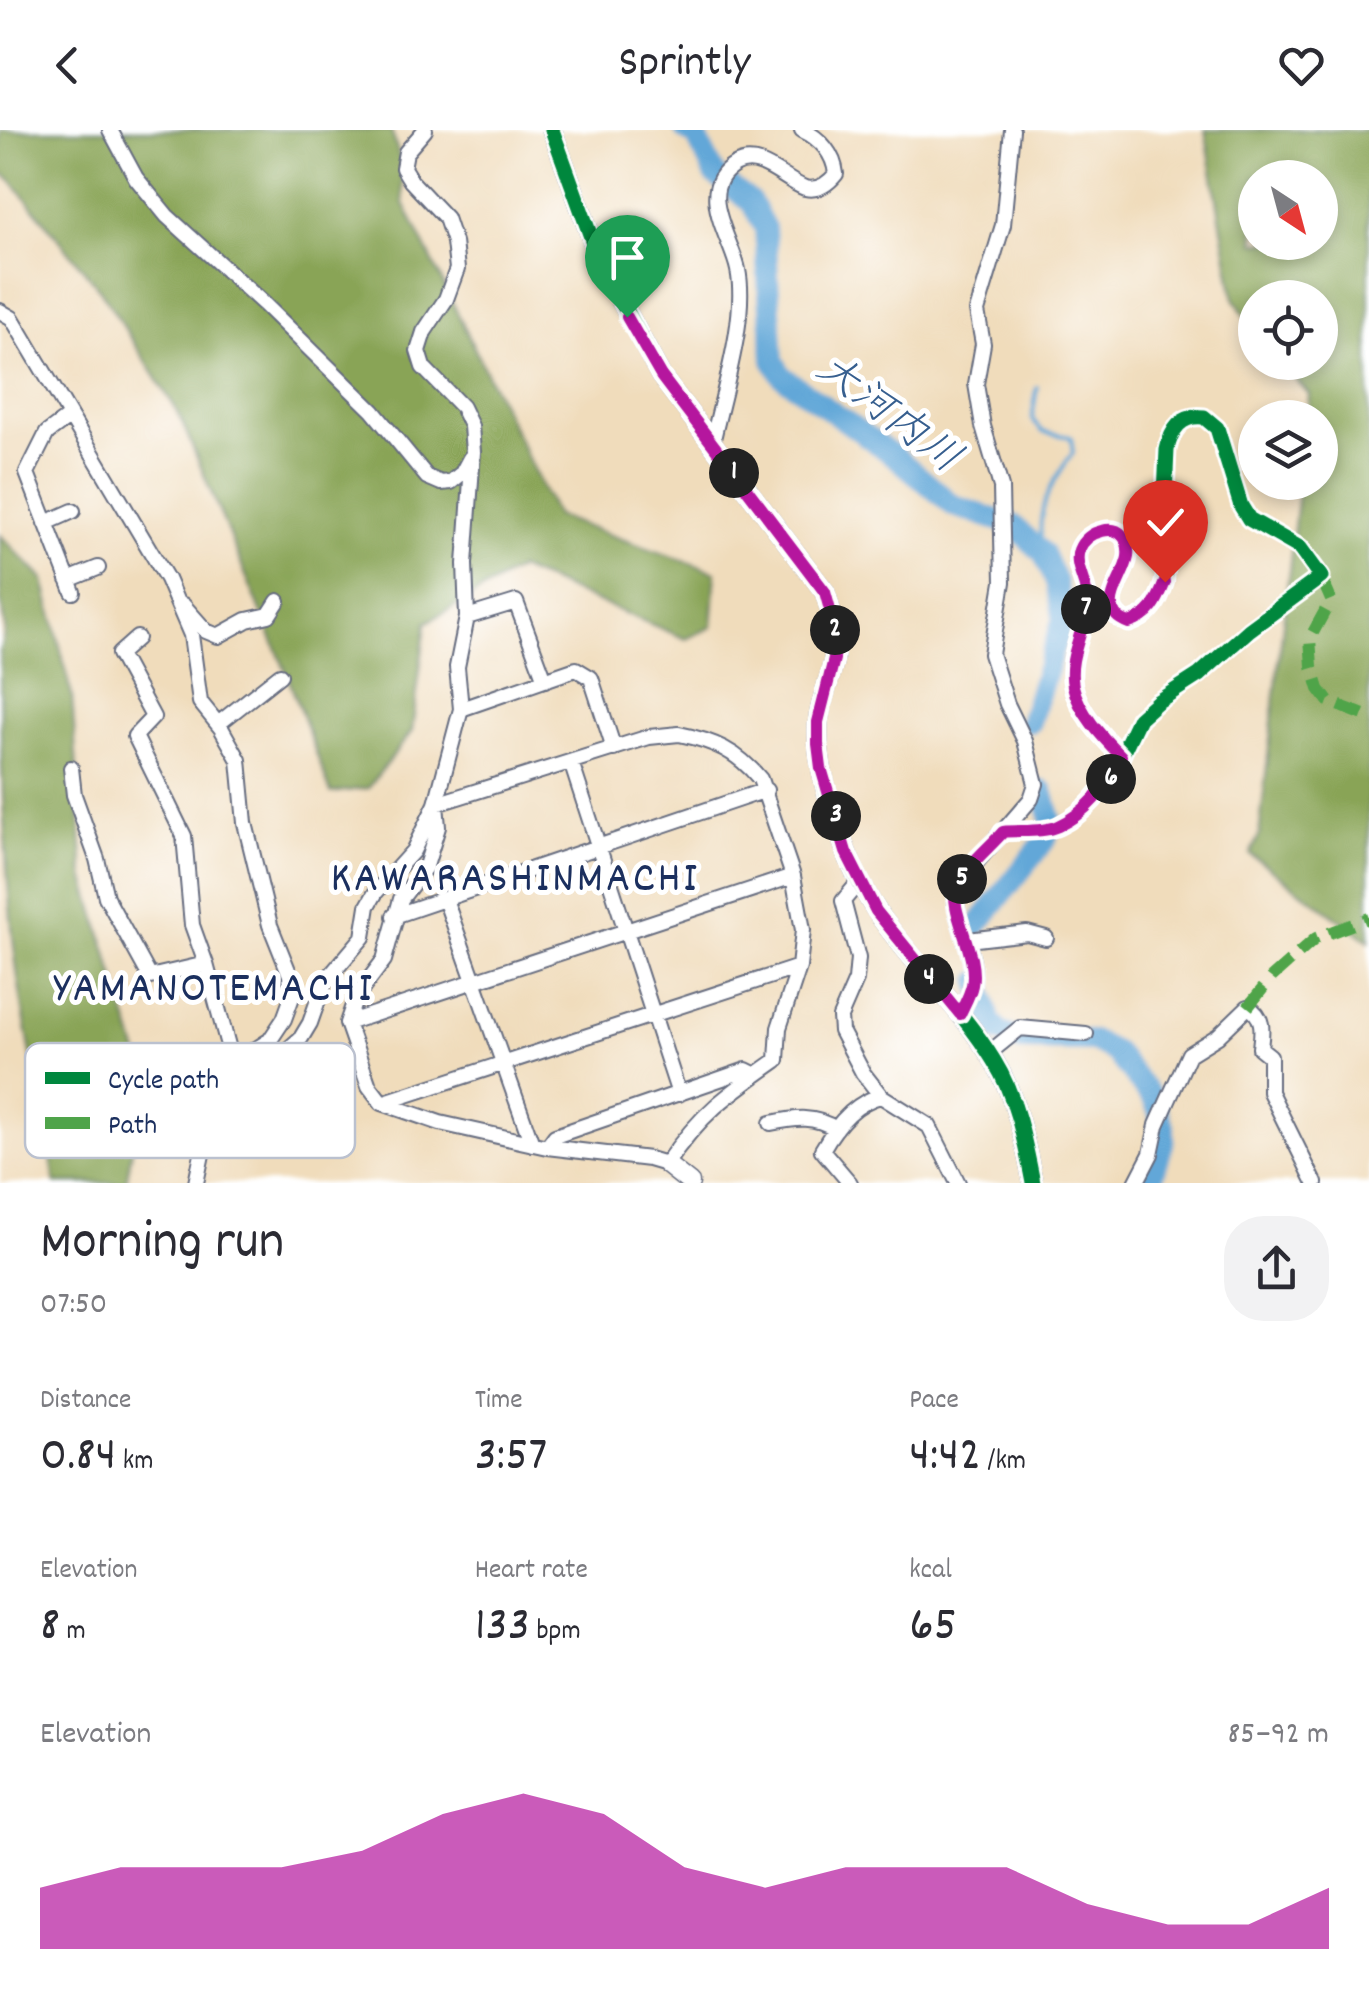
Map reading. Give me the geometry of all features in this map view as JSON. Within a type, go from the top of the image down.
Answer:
[{"type":"street","points":[[110,130],[136,178],[167,216],[373,411],[427,477],[441,483],[451,482],[474,452]]},
{"type":"street","points":[[295,1043],[324,983],[364,937],[368,906],[376,892],[414,851],[436,804],[461,709],[458,667],[468,617],[466,564],[474,452],[471,426],[462,408],[423,367],[418,351],[457,269],[446,218],[411,181],[404,168],[406,152],[424,130]]},
{"type":"street","points":[[552,130],[599,259],[661,376],[825,592],[835,628],[834,659],[818,722],[821,768],[846,852],[876,911],[960,1014],[996,1047],[1034,1183]]},
{"type":"street","points":[[712,444],[741,306],[738,269],[716,210],[721,183],[733,166],[745,161],[766,165],[798,186],[812,190],[820,187],[836,174],[834,162],[820,140],[802,130]]},
{"type":"street","points":[[960,1014],[972,986],[968,940],[954,902],[955,892],[959,882],[1032,798],[1036,784],[1025,741],[990,654],[1003,582],[1002,523],[999,474],[976,384],[983,344],[977,311],[1003,225],[1012,130]]},
{"type":"street","points":[[0,311],[12,318],[173,593],[191,635],[200,702],[239,760],[245,822],[270,925],[290,975],[292,997],[284,1019],[265,1043]]},
{"type":"street","points":[[70,416],[48,433],[27,473],[71,586],[98,568]]},
{"type":"street","points":[[1003,832],[1050,828],[1088,806],[1111,778],[1140,718],[1321,577],[1300,548],[1250,520],[1241,506],[1216,428],[1204,417],[1187,418],[1170,434],[1165,582],[1157,604],[1148,614],[1129,623],[1114,614],[1112,596],[1128,558],[1122,532],[1097,532],[1080,547],[1078,560],[1087,605],[1071,669],[1074,690],[1080,706],[1121,756]]},
{"type":"street","points":[[46,523],[73,510]]},
{"type":"street","points":[[173,593],[206,631],[218,636],[247,620],[270,615],[278,600]]},
{"type":"street","points":[[468,617],[516,602],[544,680]]},
{"type":"street","points":[[137,638],[120,654],[153,717],[135,736],[184,836],[192,925],[227,1043]]},
{"type":"street","points":[[461,709],[576,669],[592,678],[614,749]]},
{"type":"street","points":[[218,724],[280,674]]},
{"type":"street","points":[[436,804],[649,737],[679,734],[722,745],[749,766],[766,790],[793,876],[803,930],[799,967],[779,1028],[778,1060],[718,1102],[689,1131],[666,1164]]},
{"type":"street","points":[[571,762],[679,1094]]},
{"type":"street","points":[[72,768],[74,795],[97,860],[102,887],[150,977],[206,964]]},
{"type":"street","points":[[394,916],[766,790]]},
{"type":"street","points":[[354,1043],[347,1023],[356,997],[384,960],[401,899],[426,866],[438,826],[436,804]]},
{"type":"street","points":[[347,1023],[793,876]]},
{"type":"street","points":[[860,882],[843,901],[858,958],[856,980],[840,1017],[842,1030],[863,1073],[881,1096],[928,1126],[958,1183]]},
{"type":"street","points":[[446,899],[504,1063],[539,1145]]},
{"type":"street","points":[[968,940],[1027,933],[1046,938]]},
{"type":"street","points":[[382,1102],[799,967]]},
{"type":"street","points":[[1136,1183],[1151,1154],[1157,1125],[1188,1054],[1218,1036],[1248,1007],[1263,1025],[1260,1048],[1270,1056],[1270,1092],[1315,1183]]},
{"type":"street","points":[[996,1047],[1020,1028],[1086,1034]]},
{"type":"street","points":[[355,1045],[370,1086],[382,1102],[440,1124],[539,1145],[649,1159],[666,1164],[690,1183]]},
{"type":"street","points":[[539,1145],[554,1136],[746,1070],[756,1075]]},
{"type":"street","points":[[850,1183],[822,1150],[861,1103],[881,1096]]},
{"type":"street","points":[[771,1123],[802,1116],[836,1129]]},
{"type":"street","points":[[196,1183],[201,1158]]},
{"type":"green space","points":[[0,130],[391,130],[400,158],[404,203],[556,516],[716,572],[712,627],[686,639],[519,569],[426,623],[412,731],[368,788],[331,793],[286,672],[178,412],[101,291],[11,180],[0,172]]},
{"type":"green space","points":[[1205,130],[1369,130],[1369,941],[1250,854],[1259,836],[1297,500],[1338,500],[1338,400],[1308,400],[1309,394],[1296,380],[1338,380],[1338,280],[1238,280],[1238,305]]},
{"type":"green space","points":[[0,535],[44,580],[72,696],[84,876],[135,1043],[29,1043],[8,886],[0,650],[5,630],[0,596]]},
{"type":"green space","points":[[50,1158],[131,1158],[126,1183],[55,1183]]},
{"type":"waterway","name":"大河内川","points":[[685,130],[696,136],[715,175],[751,202],[765,228],[773,360],[782,376],[896,457],[954,506],[1013,525],[1043,553],[1056,582],[1063,619],[1030,722]]},
{"type":"waterway","points":[[1037,387],[1032,419],[1043,432],[1071,437],[1073,453],[1057,476],[1042,512],[1043,553]]},
{"type":"waterway","name":"大河内川","points":[[975,928],[1046,839],[1051,820],[1043,791]]},
{"type":"waterway","name":"大河内川","points":[[980,982],[990,1021],[999,1032],[1021,1040],[1093,1041],[1115,1052],[1154,1100],[1164,1128],[1151,1183]]},
{"type":"marked path","points":[[1321,577],[1331,600],[1310,638],[1319,689],[1328,701],[1369,717]]},
{"type":"marked path","points":[[1248,1007],[1272,977],[1316,938],[1369,918]]},
{"type":"cycle path","points":[[552,130],[599,259],[661,376],[825,592],[835,650],[822,700],[818,741],[826,789],[841,836],[875,908],[976,1034],[1002,1075],[1019,1120],[1033,1183]]},
{"type":"cycle path","points":[[1003,832],[1045,830],[1069,820],[1096,797],[1116,767],[1121,756],[1086,715],[1073,686],[1072,665],[1087,603],[1079,550],[1095,533],[1119,532],[1128,557],[1114,594],[1114,610],[1129,623],[1155,605],[1165,577],[1167,450],[1174,430],[1183,421],[1204,417],[1217,428],[1241,506],[1249,519],[1300,548],[1321,577],[1139,718],[1121,756]]},
{"type":"district","name":"KAWARASHINMACHI","points":[[515,874]]},
{"type":"district","name":"YAMANOTEMACHI","points":[[214,984]]},
{"type":"route","points":[[627,317],[661,376],[821,583],[835,628],[834,659],[818,722],[818,744],[821,768],[846,852],[876,911],[960,1014],[972,986],[972,976],[968,940],[954,902],[959,882],[1003,832],[1056,828],[1088,806],[1111,778],[1121,756],[1080,706],[1074,690],[1071,669],[1087,605],[1078,560],[1080,547],[1097,532],[1122,532],[1128,558],[1112,596],[1112,606],[1114,614],[1129,623],[1148,614],[1157,604],[1165,582]]}]
